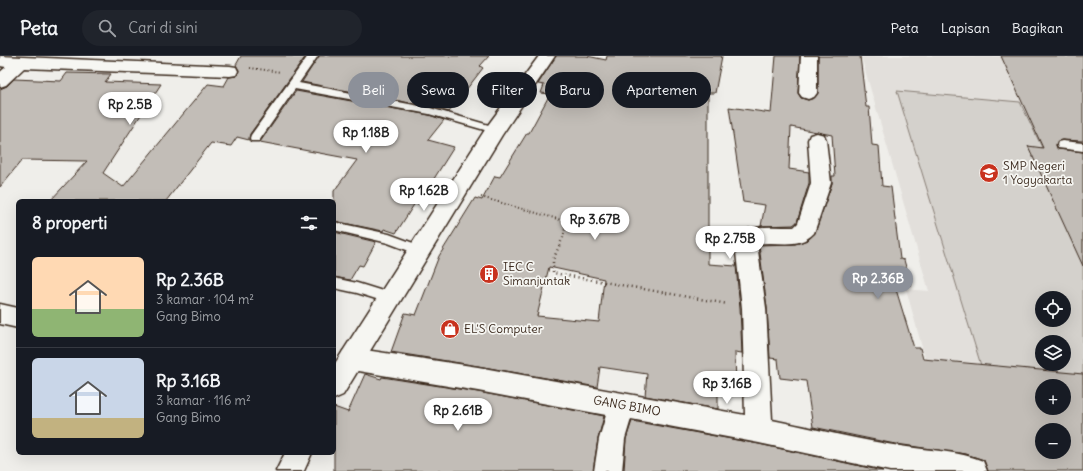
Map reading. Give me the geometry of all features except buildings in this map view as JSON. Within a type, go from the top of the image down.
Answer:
[{"type":"street","points":[[336,382],[352,359],[495,130],[546,56]]},
{"type":"street","points":[[808,56],[808,93]]},
{"type":"street","points":[[0,61],[230,71]]},
{"type":"street","points":[[0,81],[20,63]]},
{"type":"street","points":[[759,430],[754,308],[746,243],[750,237],[757,235],[780,236],[796,234],[802,232],[807,227],[821,183],[817,140]]},
{"type":"street","points":[[0,314],[16,318]]},
{"type":"street","name":"GANG BIMO","points":[[352,359],[478,379],[759,430],[907,461],[937,464],[973,471]]},
{"type":"street","points":[[608,471],[612,439],[622,406]]},
{"type":"street","points":[[290,471],[298,455]]},
{"type":"lane","points":[[255,138],[314,56]]},
{"type":"lane","points":[[292,85],[430,111],[495,130]]},
{"type":"lane","points":[[1062,145],[1083,147]]},
{"type":"lane","points":[[336,226],[389,238],[420,250]]},
{"type":"lane","points":[[336,283],[389,298]]},
{"type":"path","points":[[230,71],[240,68],[259,68],[300,75]]},
{"type":"path","points":[[457,190],[564,222],[566,229],[551,263],[553,272],[558,275],[754,308]]},
{"type":"shaded area","name":"SMP Negeri 1 Yogyakarta","points":[[861,56],[1083,56],[1083,471],[968,471],[948,399],[936,398],[906,289],[929,291]]},
{"type":"shaded area","points":[[897,91],[1020,102],[1083,232],[1083,384],[1071,383],[1071,379],[1041,379],[983,372]]},
{"type":"place","name":"SMP Negeri 1 Yogyakarta","points":[[989,173]]},
{"type":"place","name":"IEC C Simanjuntak","points":[[489,274]]},
{"type":"place","name":"EL'S Computer","points":[[450,329]]}]
